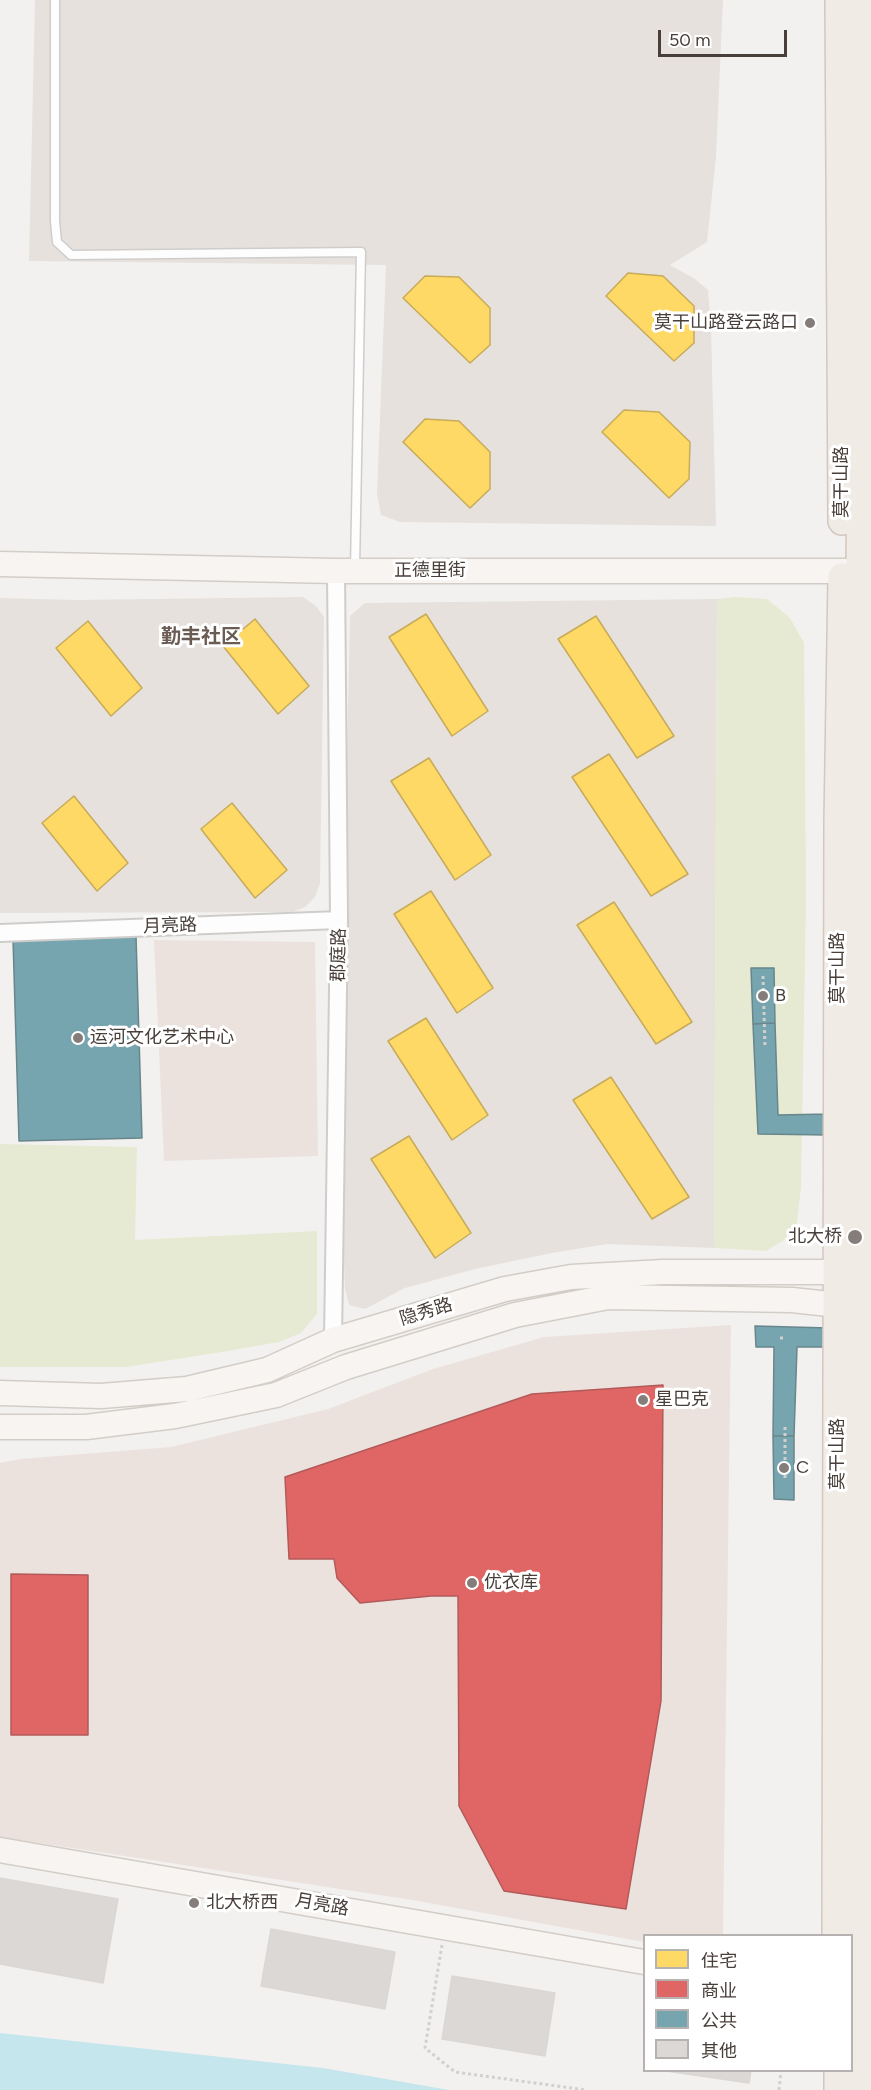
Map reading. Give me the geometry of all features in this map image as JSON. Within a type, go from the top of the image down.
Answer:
[{"type":"main road","name":"莫干山路","points":[[839,0],[851,572],[838,822],[856,1272]]},
{"type":"main road","name":"莫干山路","points":[[850,1934],[856,1272],[866,723],[851,572],[866,543],[865,0]]},
{"type":"main road","name":"正德里街","points":[[0,564],[346,571],[851,572]]},
{"type":"main road","name":"隐秀路","points":[[0,1393],[101,1396],[187,1389],[267,1370],[333,1340],[505,1289],[572,1277],[663,1272],[856,1272]]},
{"type":"main road","name":"隐秀路","points":[[0,1427],[86,1426],[175,1416],[276,1395],[346,1367],[514,1315],[608,1298],[792,1300],[856,1307]]},
{"type":"main road","name":"莫干山路","points":[[836,1934],[856,1307]]},
{"type":"main road","name":"月亮路","points":[[0,1850],[643,1962]]},
{"type":"street","name":"郡庭路","points":[[333,1340],[346,571]]},
{"type":"street","name":"月亮路","points":[[0,933],[339,920]]},
{"type":"lane","points":[[56,0],[55,221],[57,242],[71,255],[361,252],[346,571]]},
{"type":"path","points":[[763,976],[765,1048]]},
{"type":"path","points":[[780,1338],[785,1338]]},
{"type":"path","points":[[785,1427],[785,1479]]},
{"type":"path","points":[[446,1926],[425,2049],[455,2072],[586,2090]]},
{"type":"path","points":[[779,2090],[781,2072]]},
{"type":"shaded area","points":[[35,0],[723,0],[716,157],[707,242],[670,265],[695,279],[708,290],[716,526],[400,522],[381,515],[377,494],[386,265],[29,261]]},
{"type":"shaded area","points":[[303,597],[316,606],[324,617],[320,883],[315,897],[305,907],[293,912],[0,913],[0,598],[75,600]]},
{"type":"shaded area","points":[[717,599],[714,1248],[607,1244],[475,1269],[405,1288],[365,1309],[349,1305],[345,1289],[339,1139],[350,616],[365,603]]},
{"type":"shaded area","points":[[154,940],[315,942],[318,1156],[164,1161]]},
{"type":"shaded area","points":[[731,1325],[723,1934],[643,1934],[643,1942],[412,1900],[0,1837],[0,1463],[20,1459],[171,1447],[328,1409],[433,1369],[544,1337]]},
{"type":"green space","points":[[735,597],[767,599],[790,618],[804,643],[806,897],[801,1187],[797,1223],[784,1240],[766,1251],[714,1248],[717,599]]},
{"type":"green space","points":[[0,1144],[137,1147],[135,1240],[317,1231],[317,1314],[301,1333],[279,1342],[222,1352],[126,1367],[0,1367]]},
{"type":"water","points":[[0,2033],[323,2068],[449,2090],[0,2090]]},
{"type":"building: 住宅","points":[[628,273],[663,276],[694,306],[694,343],[674,361],[606,296]]},
{"type":"building: 住宅","points":[[425,276],[459,277],[490,308],[490,345],[470,363],[403,298]]},
{"type":"building: 住宅","points":[[624,410],[659,412],[690,442],[689,479],[669,498],[602,432]]},
{"type":"building: 住宅","points":[[425,419],[459,421],[490,452],[490,489],[470,508],[403,442]]},
{"type":"building: 住宅","points":[[426,614],[488,711],[452,736],[389,637]]},
{"type":"building: 住宅","points":[[596,616],[674,736],[637,758],[558,639]]},
{"type":"building: 住宅","points":[[255,619],[309,686],[278,714],[223,646]]},
{"type":"building: 住宅","points":[[88,621],[142,688],[111,716],[56,648]]},
{"type":"building: 住宅","points":[[609,754],[688,874],[651,896],[572,777]]},
{"type":"building: 住宅","points":[[429,758],[491,855],[455,880],[391,781]]},
{"type":"building: 住宅","points":[[74,796],[128,863],[97,891],[42,823]]},
{"type":"building: 住宅","points":[[232,803],[287,870],[255,898],[201,829]]},
{"type":"building: 住宅","points":[[431,891],[493,988],[457,1013],[394,914]]},
{"type":"building: 住宅","points":[[614,902],[692,1022],[656,1044],[577,925]]},
{"type":"building: 住宅","points":[[426,1018],[488,1115],[452,1140],[388,1041]]},
{"type":"building: 住宅","points":[[611,1077],[689,1197],[652,1219],[573,1100]]},
{"type":"building: 住宅","points":[[409,1136],[471,1233],[435,1258],[371,1159]]},
{"type":"building: 商业","points":[[663,1385],[661,1701],[626,1909],[504,1891],[459,1806],[458,1596],[431,1596],[360,1603],[337,1578],[334,1559],[289,1559],[285,1477],[532,1394]]},
{"type":"building: 商业","points":[[11,1574],[88,1575],[88,1735],[11,1735]]},
{"type":"building: 公共","name":"北大桥","points":[[825,880],[871,882],[871,1456],[828,1457],[828,1347],[797,1347],[794,1436],[773,1436],[774,1347],[756,1347],[755,1326],[829,1328],[828,1135],[758,1134],[753,1024],[775,1023],[778,1115],[828,1114]]},
{"type":"building: 公共","name":"运河文化艺术中心","points":[[136,936],[142,1138],[19,1141],[13,939]]},
{"type":"building: 公共","name":"B","points":[[751,968],[774,968],[775,1023],[753,1024]]},
{"type":"building: 公共","name":"C","points":[[773,1436],[794,1436],[794,1500],[774,1499]]},
{"type":"building: 其他","points":[[0,1878],[118,1899],[103,1983],[0,1964]]},
{"type":"building: 其他","points":[[271,1929],[395,1952],[385,2009],[261,1986]]},
{"type":"building: 其他","points":[[452,1976],[555,1993],[545,2056],[442,2039]]},
{"type":"building: 其他","points":[[673,2072],[751,2072],[749,2083]]},
{"type":"place","name":"莫干山路登云路口","points":[[810,323]]},
{"type":"place","name":"B","points":[[763,996]]},
{"type":"place","name":"运河文化艺术中心","points":[[78,1038]]},
{"type":"place","name":"北大桥","points":[[855,1237]]},
{"type":"place","name":"星巴克","points":[[643,1400]]},
{"type":"place","name":"C","points":[[784,1468]]},
{"type":"place","name":"优衣库","points":[[472,1583]]},
{"type":"place","name":"北大桥西","points":[[194,1903]]},
{"type":"district","name":"勤丰社区","points":[[201,637]]}]
